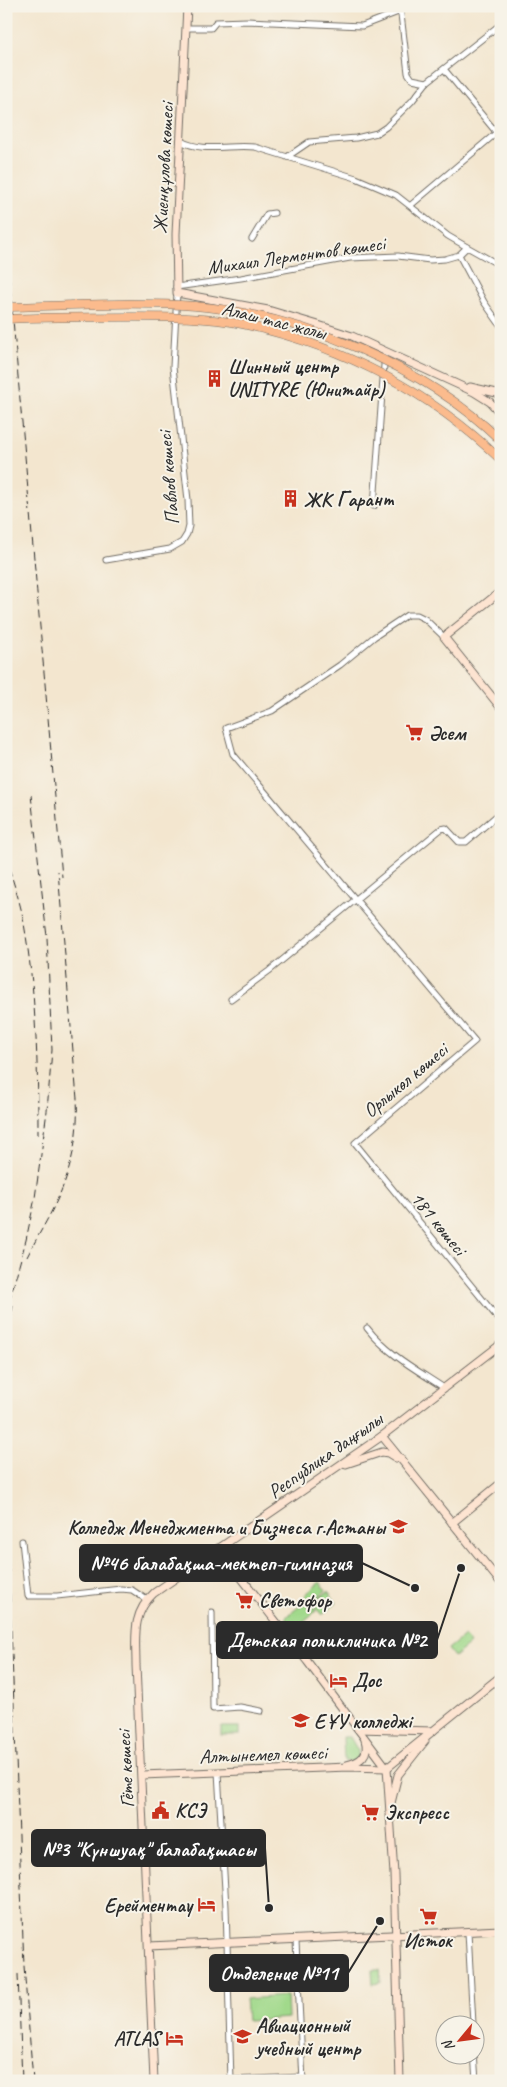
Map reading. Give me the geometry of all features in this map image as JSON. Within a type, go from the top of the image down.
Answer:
[{"type":"main road","name":"Алаш тас жолы","points":[[6,307],[69,304],[179,305],[221,309],[265,317],[313,330],[358,348],[390,364],[444,397],[501,441]]},
{"type":"main road","name":"Алаш тас жолы","points":[[6,319],[182,317],[240,324],[290,337],[337,352],[399,383],[450,415],[501,460]]},
{"type":"street","name":"Жиенқұлова көшесі","points":[[175,332],[177,290],[176,234],[186,6]]},
{"type":"street","points":[[186,28],[211,28],[216,22],[247,21],[362,26],[401,8],[408,73],[412,79],[427,82]]},
{"type":"street","points":[[287,157],[309,142],[356,138],[377,133],[386,127],[412,101],[427,82],[501,24]]},
{"type":"street","points":[[444,70],[498,131],[501,138]]},
{"type":"street","points":[[411,205],[498,131]]},
{"type":"street","points":[[181,141],[190,146],[242,145],[255,147],[356,178],[396,194],[448,236],[501,266]]},
{"type":"street","points":[[252,239],[266,214],[274,213]]},
{"type":"street","points":[[467,247],[460,255],[484,302],[501,326]]},
{"type":"street","name":"Михаил Лермонтов көшесі","points":[[177,290],[350,258],[398,256],[430,260],[460,255]]},
{"type":"street","points":[[177,290],[268,310],[352,336],[456,383],[490,402],[501,414]]},
{"type":"street","name":"Павлов көшесі","points":[[106,560],[170,549],[182,542],[187,534],[189,526],[188,500],[173,367],[175,332]]},
{"type":"street","points":[[374,506],[385,351]]},
{"type":"street","points":[[456,383],[501,394]]},
{"type":"street","points":[[444,637],[501,590]]},
{"type":"street","points":[[356,898],[232,754],[226,728],[266,714],[340,665],[374,637],[407,615],[417,615],[425,619],[444,637],[501,708]]},
{"type":"street","points":[[231,999],[269,971],[441,829],[446,828],[462,843],[501,812]]},
{"type":"street","name":"Орлыкөл көшесі","points":[[355,1143],[475,1041],[356,898]]},
{"type":"street","name":"181 көшесі","points":[[355,1143],[501,1322]]},
{"type":"street","points":[[367,1328],[375,1339],[396,1356],[444,1388]]},
{"type":"street","name":"Республика даңғылы","points":[[142,1606],[147,1600],[218,1548],[382,1436],[501,1344]]},
{"type":"street","points":[[382,1436],[501,1583]]},
{"type":"street","points":[[334,1469],[382,1452],[388,1453],[406,1466]]},
{"type":"street","points":[[452,1523],[501,1483]]},
{"type":"street","points":[[22,1541],[28,1596],[57,1596],[121,1589],[132,1590],[147,1600]]},
{"type":"street","points":[[218,1548],[307,1661],[387,1768],[394,1874],[400,2081]]},
{"type":"street","name":"Гёте көшесі","points":[[142,1606],[138,1614],[135,1631],[154,2081]]},
{"type":"street","points":[[212,1612],[213,1709],[240,1707],[261,1711]]},
{"type":"street","points":[[387,1768],[501,1676]]},
{"type":"street","points":[[358,1729],[433,1731]]},
{"type":"street","points":[[332,1767],[353,1764],[364,1757],[367,1748],[366,1743],[358,1729]]},
{"type":"street","points":[[389,1809],[398,1775],[433,1731]]},
{"type":"street","name":"Алтынемел көшесі","points":[[142,1775],[332,1767],[387,1768]]},
{"type":"street","points":[[218,1772],[232,2080],[303,2079],[296,1941]]},
{"type":"street","points":[[149,1946],[296,1941],[501,1930]]},
{"type":"street","points":[[468,1932],[472,2014]]},
{"type":"street","points":[[475,2064],[476,2081]]},
{"type":"green space","points":[[320,1582],[326,1590],[311,1603],[305,1595]]},
{"type":"green space","points":[[328,1591],[337,1603],[322,1615],[312,1604]]},
{"type":"green space","points":[[307,1600],[316,1611],[294,1629],[285,1618]]},
{"type":"green space","points":[[464,1636],[470,1644],[454,1657],[448,1649]]},
{"type":"green space","points":[[221,1727],[239,1727],[239,1735],[221,1735]]},
{"type":"green space","points":[[343,1737],[350,1737],[358,1751],[360,1757],[354,1762],[344,1761]]},
{"type":"green space","points":[[372,1970],[380,1970],[381,1983],[373,1984]]},
{"type":"green space","points":[[287,1996],[288,2018],[247,2021],[245,1999]]},
{"type":"railway","points":[[6,240],[62,877]]},
{"type":"railway","points":[[6,1313],[26,1240],[35,1198],[47,1111],[52,1050],[47,937],[31,795]]},
{"type":"railway","points":[[6,856],[21,910],[31,972],[37,1054],[38,1135]]},
{"type":"railway","points":[[27,1257],[63,1187],[74,1150],[77,1125],[77,1099],[58,871]]},
{"type":"railway","points":[[9,1335],[13,1305]]},
{"type":"railway","points":[[6,1498],[24,1966],[33,2081]]},
{"type":"railway","points":[[18,1974],[22,2081]]},
{"type":"place","name":"Шинный центр UNITYRE (Юнитайр)","points":[[214,378]]},
{"type":"place","name":"ЖК Гарант","points":[[290,499]]},
{"type":"place","name":"Әсем","points":[[415,733]]},
{"type":"place","name":"Колледж Менеджмента и Бизнеса г.Астаны","points":[[399,1527]]},
{"type":"place","name":"Детская поликлиника №2","points":[[461,1568]]},
{"type":"place","name":"№46 балабақша-мектеп-гимназия","points":[[415,1588]]},
{"type":"place","name":"Светофор","points":[[245,1600]]},
{"type":"place","name":"Дос","points":[[338,1680]]},
{"type":"place","name":"ЕҰУ колледжі","points":[[300,1721]]},
{"type":"place","name":"КСЭ","points":[[161,1810]]},
{"type":"place","name":"Экспресс","points":[[371,1812]]},
{"type":"place","name":"Ерейментау","points":[[206,1905]]},
{"type":"place","name":"№3 \"Күншуақ\" балабақшасы","points":[[269,1908]]},
{"type":"place","name":"Исток","points":[[428,1916]]},
{"type":"place","name":"Отделение №11","points":[[380,1921]]},
{"type":"place","name":"Авиационный учебный центр","points":[[242,2037]]},
{"type":"place","name":"ATLAS","points":[[174,2038]]}]
